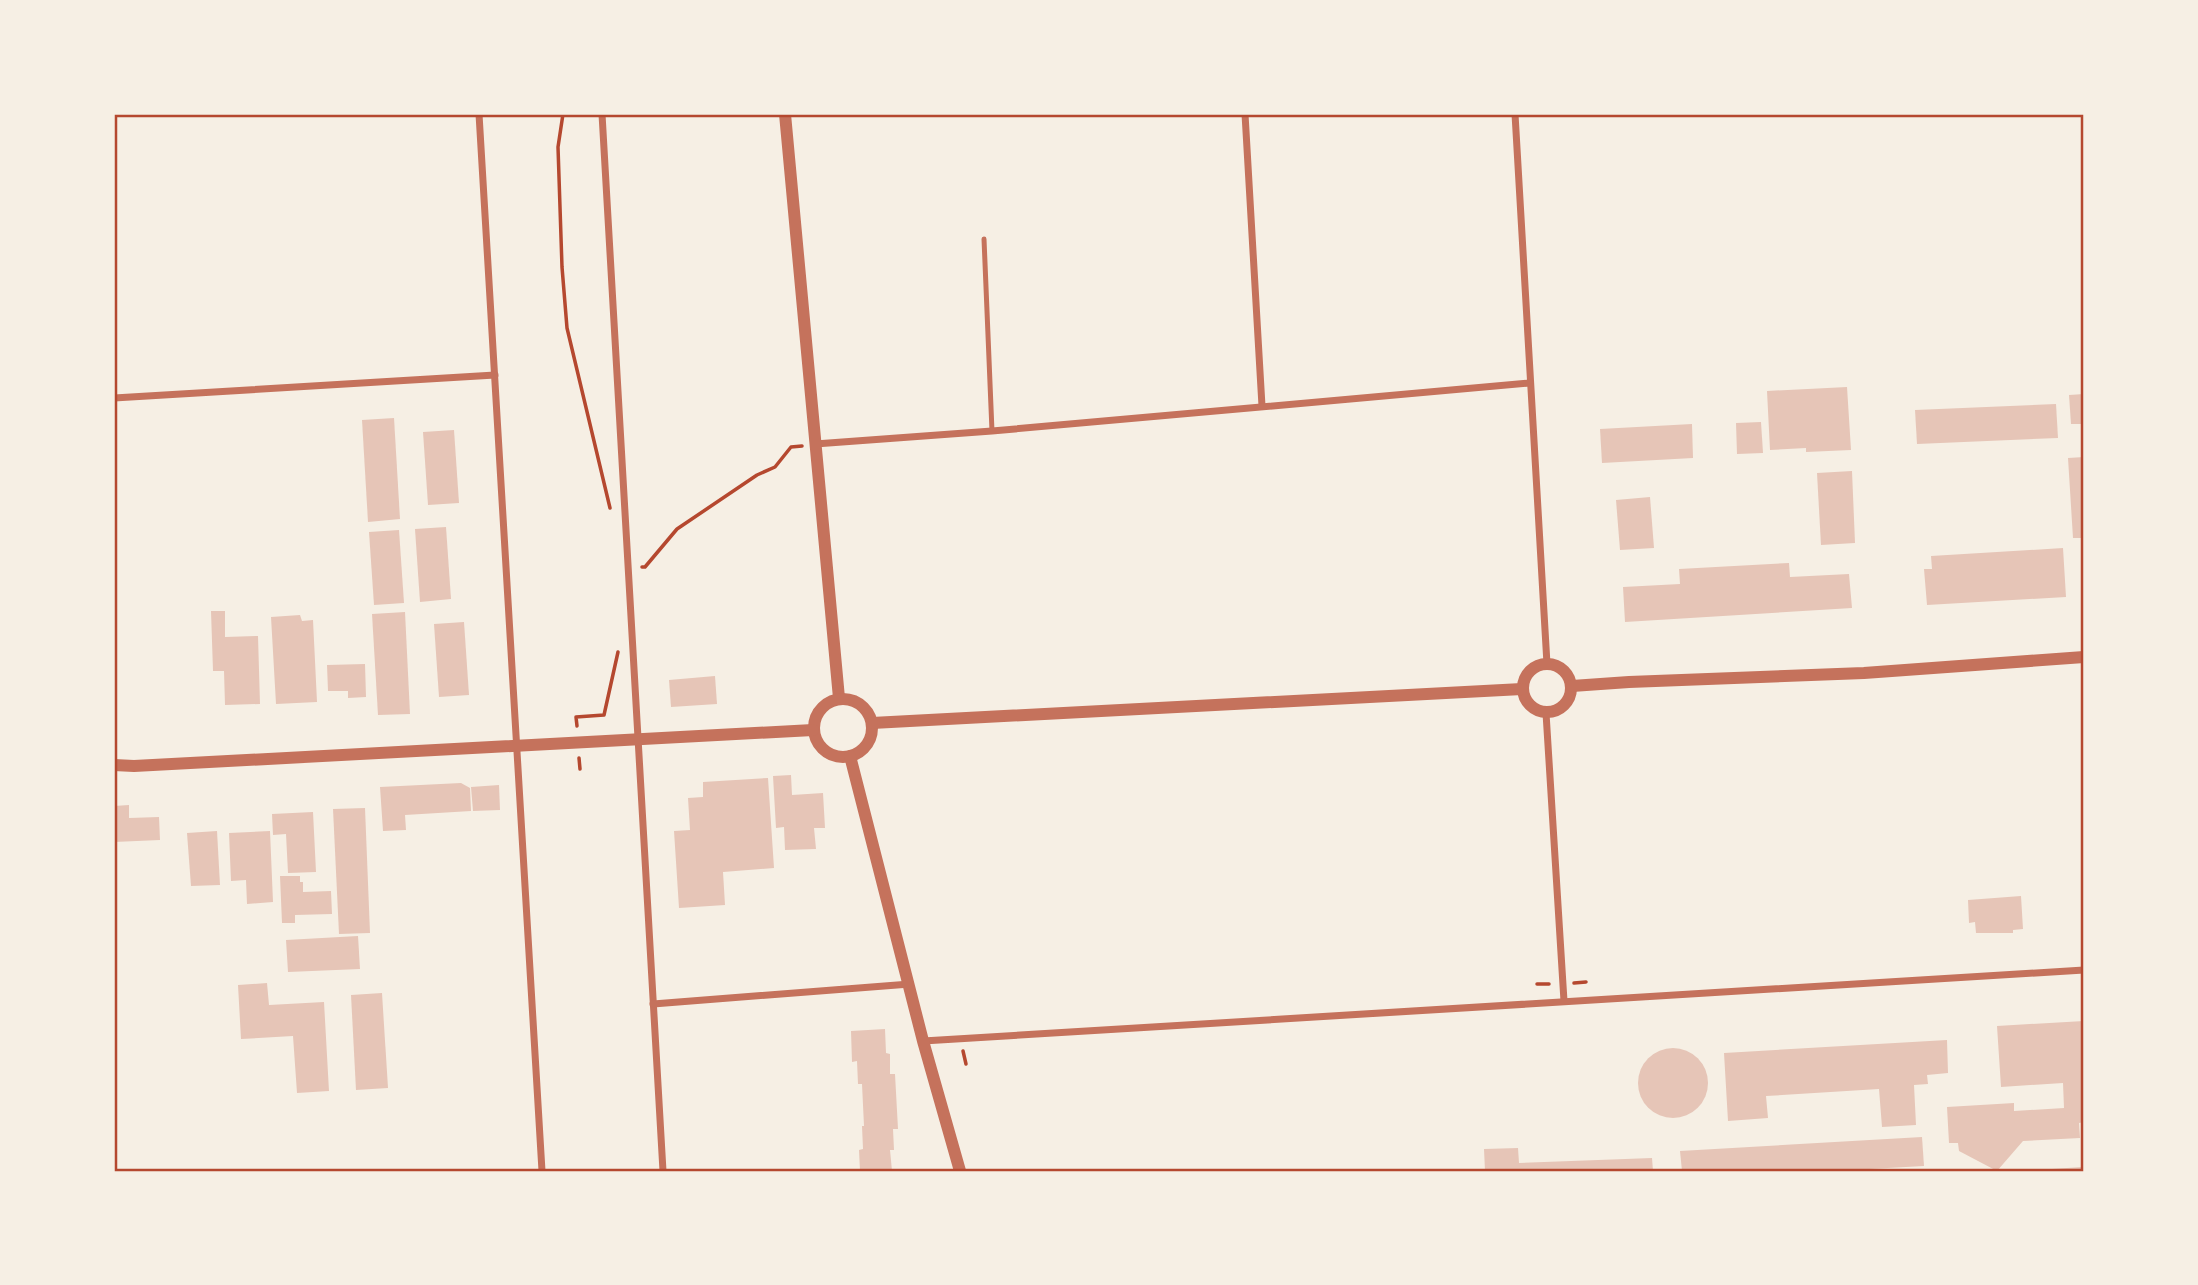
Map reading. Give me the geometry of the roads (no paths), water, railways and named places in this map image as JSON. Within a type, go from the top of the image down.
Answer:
[{"type":"street","points":[[479,114],[542,1171]]},
{"type":"street","points":[[602,114],[663,1171]]},
{"type":"street","points":[[785,114],[839,698]]},
{"type":"street","points":[[1245,114],[1262,406]]},
{"type":"street","points":[[1515,114],[1547,664]]},
{"type":"street","points":[[114,398],[495,375]]},
{"type":"street","points":[[814,444],[992,431],[1530,383]]},
{"type":"street","points":[[1572,686],[1629,681],[1864,673],[2084,657]]},
{"type":"street","points":[[1547,664],[1555,665],[1566,672],[1572,686],[1568,702],[1554,712],[1546,713],[1536,711],[1528,705],[1522,689],[1524,678],[1531,670],[1547,664]]},
{"type":"street","points":[[872,723],[1522,689]]},
{"type":"street","points":[[839,698],[857,702],[864,708],[872,723],[868,743],[860,752],[843,757],[831,755],[822,749],[813,730],[815,717],[822,706],[839,698]]},
{"type":"street","points":[[1546,713],[1564,1000]]},
{"type":"street","points":[[114,765],[813,730]]},
{"type":"street","points":[[850,756],[923,1041],[960,1171]]},
{"type":"street","points":[[114,771],[134,766]]},
{"type":"street","points":[[923,1041],[2084,970]]},
{"type":"street","points":[[653,1004],[910,984]]},
{"type":"lane","points":[[984,239],[992,431]]}]
